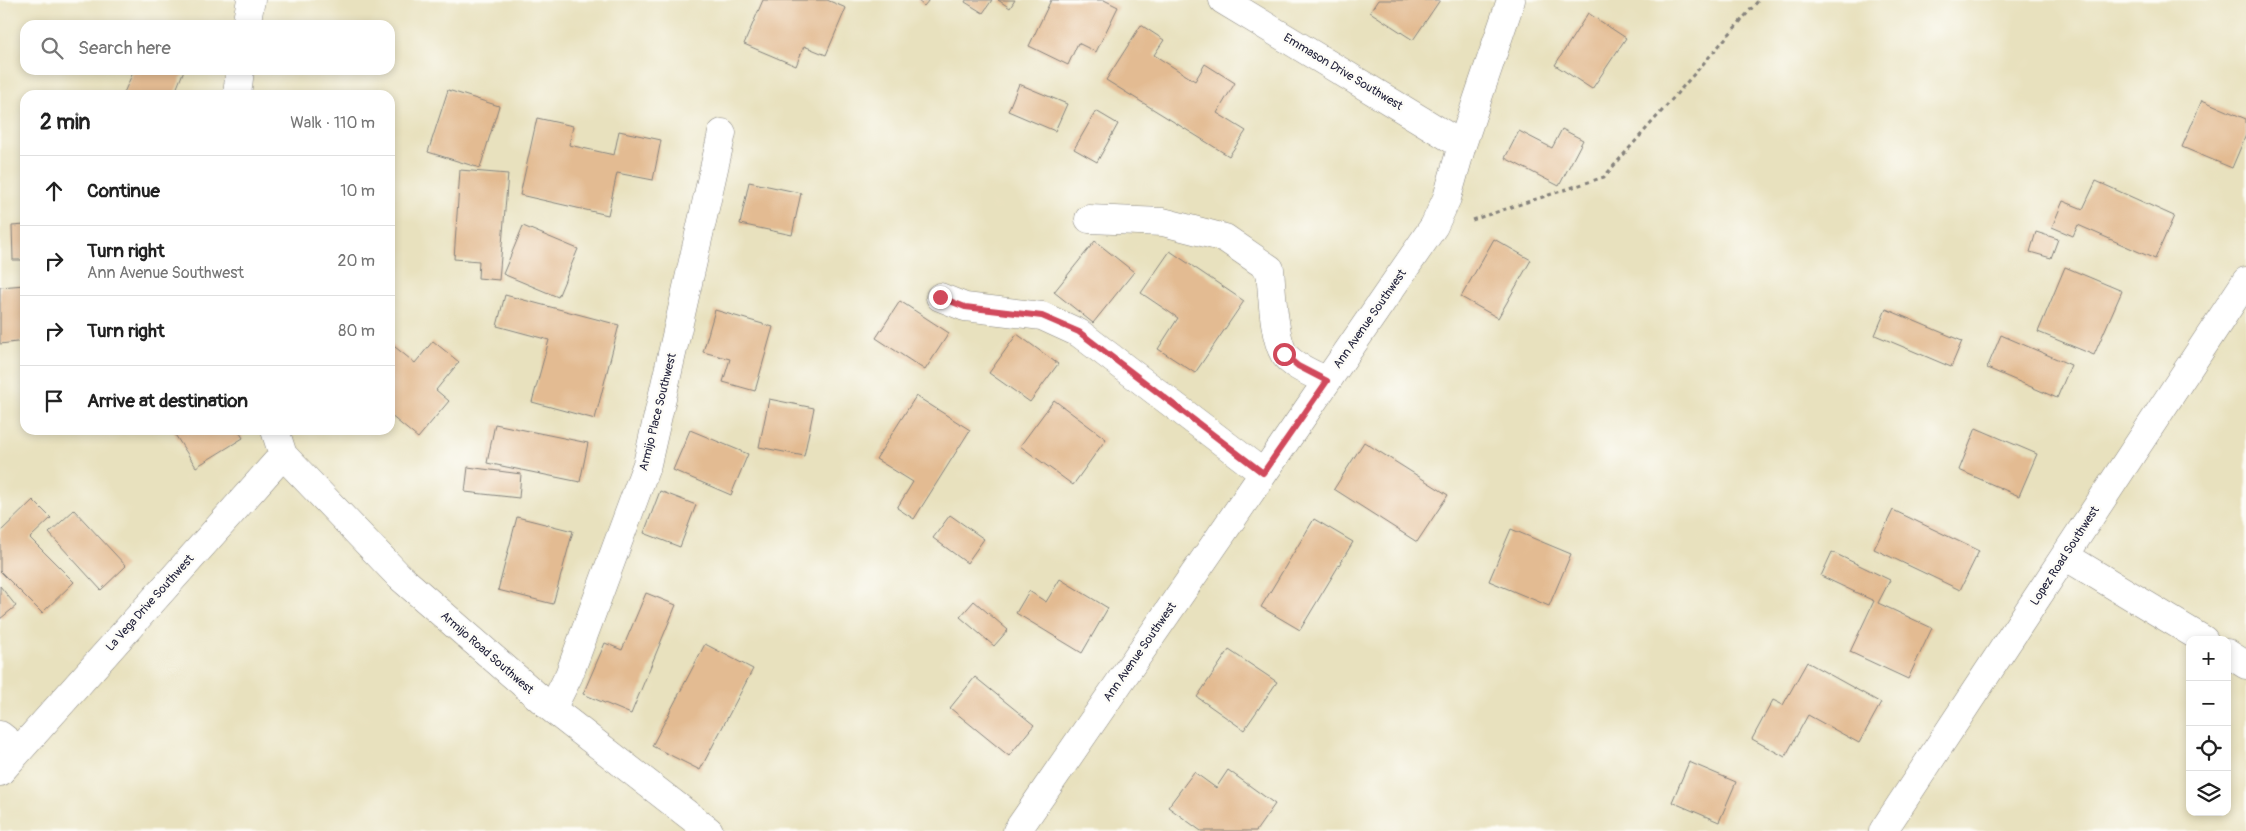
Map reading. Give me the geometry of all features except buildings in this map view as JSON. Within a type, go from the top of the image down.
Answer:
[{"type":"street","points":[[247,20],[251,0]]},
{"type":"street","name":"Emmason Drive Southwest","points":[[1224,0],[1462,145]]},
{"type":"street","name":"Ann Avenue Southwest","points":[[1017,831],[1428,234],[1447,198],[1462,145],[1511,0]]},
{"type":"street","points":[[238,90],[239,75]]},
{"type":"street","name":"Armijo Place Southwest","points":[[552,710],[569,674],[647,464],[722,133]]},
{"type":"street","points":[[1089,219],[1163,222],[1226,238],[1270,268],[1275,324],[1284,354],[1298,366],[1327,381]]},
{"type":"street","name":"Lopez Road Southwest","points":[[1883,831],[2246,281]]},
{"type":"street","points":[[940,297],[965,307],[1042,316],[1079,332],[1263,473]]},
{"type":"street","name":"Armijo Road Southwest","points":[[279,442],[400,577],[552,710],[709,831]]},
{"type":"street","name":"La Vega Drive Southwest","points":[[0,772],[9,743],[279,442]]},
{"type":"street","points":[[2065,556],[2197,636]]},
{"type":"street","points":[[2231,656],[2246,665]]},
{"type":"path","points":[[1428,234],[1604,178],[1759,0]]},
{"type":"route","points":[[940,297],[965,307],[994,312],[1042,316],[1079,332],[1263,473],[1327,381],[1298,366],[1284,354]]}]
